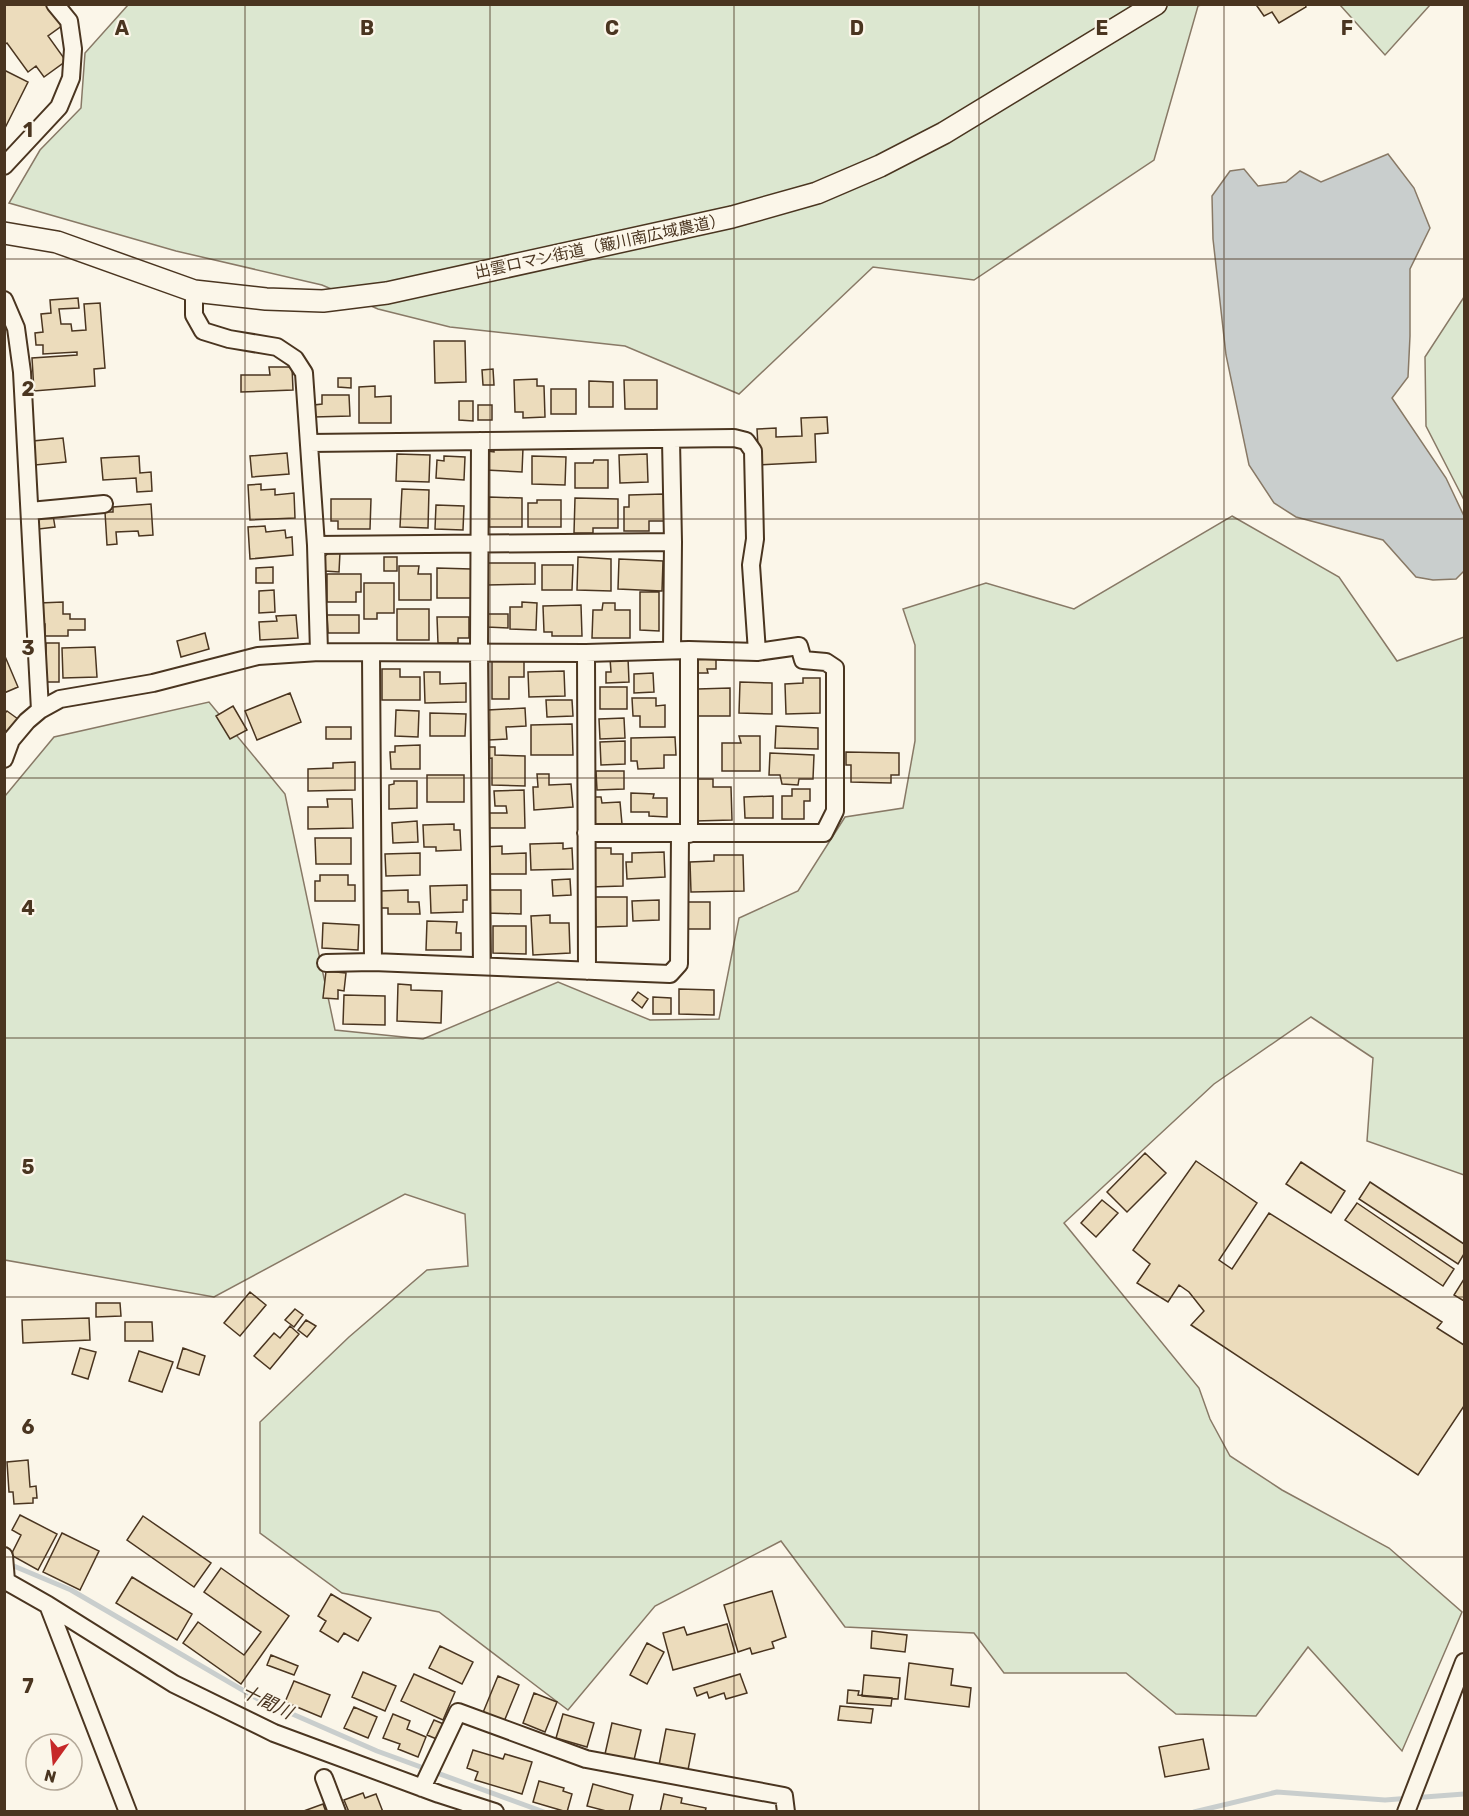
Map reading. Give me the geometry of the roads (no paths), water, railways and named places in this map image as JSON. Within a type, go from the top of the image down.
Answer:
[{"type":"street","points":[[4,166],[59,107],[71,78],[73,49],[69,21],[55,4]]},
{"type":"street","name":"出雲ロマン街道（簸川南広域農道）","points":[[4,233],[57,242],[194,291],[266,299],[323,301],[387,292],[732,217],[817,193],[880,166],[944,133],[1156,4]]},
{"type":"street","points":[[194,291],[194,315],[203,331],[229,339],[277,346],[296,359],[304,373],[316,545],[319,652]]},
{"type":"street","points":[[4,300],[16,328],[22,372],[40,710]]},
{"type":"street","points":[[309,443],[734,438],[746,441],[753,451],[755,538],[751,565],[757,652]]},
{"type":"street","points":[[671,440],[672,651]]},
{"type":"street","points":[[480,441],[479,652],[482,966]]},
{"type":"street","points":[[30,511],[104,504]]},
{"type":"street","points":[[316,545],[673,542]]},
{"type":"street","points":[[4,759],[10,740],[40,710],[60,699],[153,683],[258,656],[319,652],[586,653],[689,650],[757,652],[799,646],[803,660],[826,662],[835,668],[835,812],[824,833],[586,833]]},
{"type":"street","points":[[327,963],[373,962],[670,974],[679,964],[689,650]]},
{"type":"street","points":[[371,653],[373,962]]},
{"type":"street","points":[[586,653],[587,970]]},
{"type":"street","points":[[4,1556],[5,1581],[184,1689],[274,1733],[422,1788],[495,1812]]},
{"type":"street","points":[[48,1605],[128,1812]]},
{"type":"street","points":[[1406,1812],[1464,1662]]},
{"type":"street","points":[[422,1788],[458,1712],[586,1759],[784,1796],[786,1812]]},
{"type":"street","points":[[324,1778],[337,1812]]},
{"type":"waterway","name":"十間川","points":[[9,1564],[71,1590],[258,1699],[377,1751],[544,1812]]},
{"type":"waterway","name":"十間川","points":[[1194,1812],[1277,1792],[1385,1800],[1464,1794]]}]
